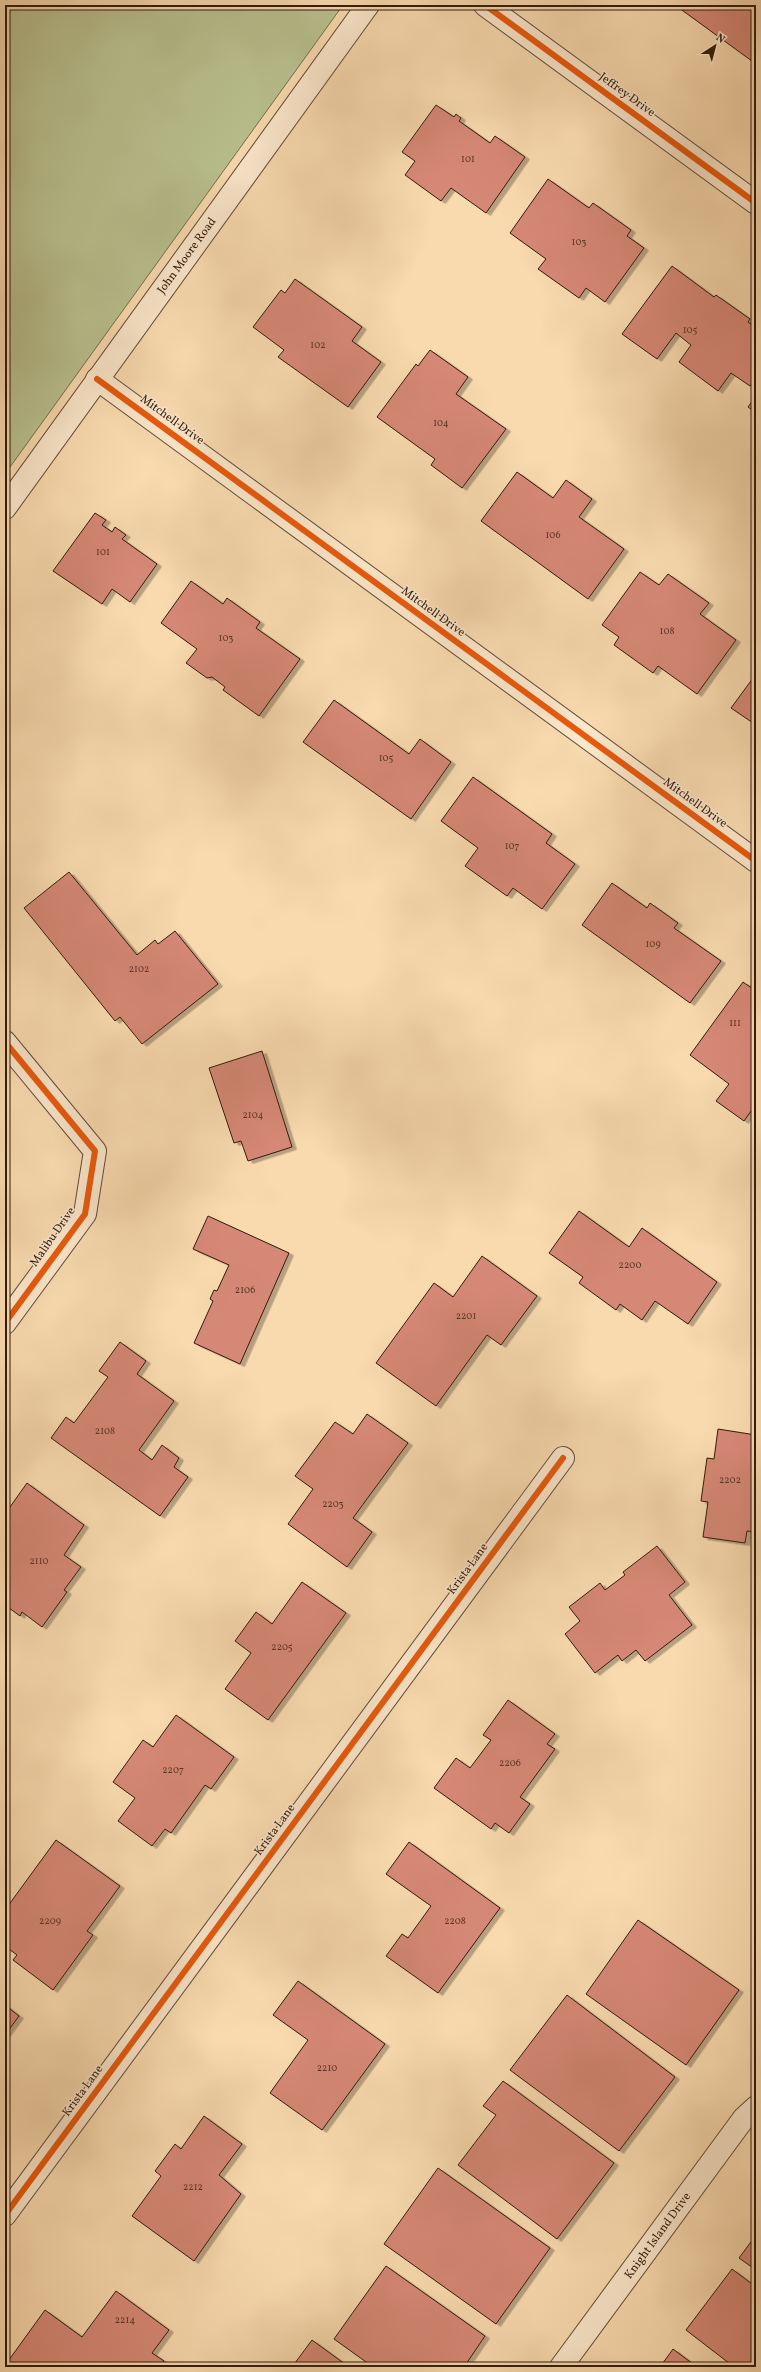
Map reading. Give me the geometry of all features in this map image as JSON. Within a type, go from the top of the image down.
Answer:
[{"type":"street","name":"John Moore Road","points":[[5,508],[368,5]]},
{"type":"street","name":"Jeffrey Drive","points":[[485,5],[756,203]]},
{"type":"street","name":"Mitchell Drive","points":[[97,379],[756,861]]},
{"type":"street","name":"Malibu Drive","points":[[5,1042],[95,1151],[85,1214],[5,1323]]},
{"type":"street","name":"Krista Lane","points":[[5,2215],[563,1458]]},
{"type":"street","name":"Knight Island Drive","points":[[561,2367],[744,2118],[756,2107]]},
{"type":"green space","points":[[5,5],[343,5],[5,474]]},
{"type":"building","points":[[675,5],[756,5],[756,64]]},
{"type":"building","points":[[436,105],[454,117],[456,114],[461,118],[459,121],[490,143],[495,136],[525,157],[486,213],[451,188],[441,201],[405,175],[415,161],[402,152]]},
{"type":"building","points":[[548,179],[589,208],[593,203],[631,230],[627,236],[644,248],[605,302],[586,288],[579,298],[538,269],[546,259],[510,233]]},
{"type":"building","points":[[672,266],[714,297],[716,295],[750,319],[748,322],[756,328],[756,377],[750,386],[731,373],[718,391],[679,362],[691,345],[676,333],[657,359],[622,334]]},
{"type":"building","points":[[295,279],[362,327],[352,341],[381,362],[348,407],[278,357],[284,350],[253,327],[281,290],[285,293]]},
{"type":"building","points":[[430,350],[468,377],[456,394],[506,429],[462,488],[431,465],[435,459],[377,417],[416,364],[418,366]]},
{"type":"building","points":[[756,396],[756,413],[748,407]]},
{"type":"building","points":[[517,472],[553,498],[566,480],[592,499],[579,517],[624,549],[588,599],[481,521]]},
{"type":"building","points":[[95,513],[106,520],[102,525],[112,532],[115,527],[126,535],[122,539],[157,564],[130,602],[112,589],[102,604],[53,571]]},
{"type":"building","points":[[640,572],[659,585],[668,574],[709,603],[700,614],[736,640],[697,694],[658,666],[653,673],[614,645],[619,637],[602,625]]},
{"type":"building","points":[[191,581],[223,604],[227,598],[260,622],[256,628],[300,659],[259,716],[223,690],[225,687],[212,677],[207,678],[186,663],[197,649],[161,623]]},
{"type":"building","points":[[756,674],[756,725],[731,708]]},
{"type":"building","points":[[334,700],[409,754],[420,739],[451,762],[411,819],[303,742]]},
{"type":"building","points":[[473,777],[552,834],[546,843],[575,864],[542,909],[513,888],[507,896],[465,866],[478,848],[441,821]]},
{"type":"building","points":[[69,872],[137,955],[155,940],[158,944],[175,931],[218,984],[142,1044],[120,1017],[115,1021],[24,908]]},
{"type":"building","points":[[612,883],[647,908],[650,903],[678,923],[674,928],[721,961],[690,1003],[582,925]]},
{"type":"building","points":[[743,982],[756,991],[756,1104],[744,1121],[716,1101],[729,1084],[690,1055]]},
{"type":"building","points":[[262,1051],[292,1147],[248,1161],[241,1141],[234,1143],[209,1068]]},
{"type":"building","points":[[579,1211],[629,1247],[642,1228],[717,1282],[688,1324],[655,1301],[642,1320],[620,1304],[616,1310],[579,1283],[583,1277],[549,1253]]},
{"type":"building","points":[[208,1216],[289,1253],[240,1364],[194,1343],[213,1301],[210,1299],[214,1290],[217,1291],[229,1265],[193,1249]]},
{"type":"building","points":[[482,1256],[537,1296],[501,1345],[487,1335],[436,1406],[376,1363],[434,1283],[453,1297]]},
{"type":"building","points":[[120,1342],[146,1361],[137,1374],[174,1401],[139,1450],[152,1460],[162,1445],[179,1458],[174,1467],[188,1477],[160,1516],[51,1438],[66,1417],[74,1423],[108,1377],[99,1371]]},
{"type":"building","points":[[367,1414],[408,1443],[353,1518],[372,1532],[347,1567],[288,1524],[313,1489],[295,1476],[335,1422],[353,1434]]},
{"type":"building","points":[[718,1429],[756,1435],[756,1532],[747,1531],[745,1543],[703,1537],[708,1502],[701,1501],[707,1458],[714,1459]]},
{"type":"building","points":[[27,1483],[84,1525],[64,1555],[81,1567],[64,1590],[67,1592],[42,1627],[22,1612],[20,1616],[5,1605],[5,1514]]},
{"type":"building","points":[[657,1546],[685,1582],[669,1595],[692,1625],[645,1661],[636,1650],[622,1661],[618,1655],[595,1673],[565,1634],[580,1621],[569,1607],[600,1583],[605,1590],[625,1575],[623,1572]]},
{"type":"building","points":[[302,1582],[346,1613],[268,1720],[225,1689],[251,1653],[235,1641],[256,1612],[272,1624]]},
{"type":"building","points":[[508,1700],[555,1734],[547,1744],[555,1749],[520,1797],[530,1804],[509,1833],[495,1823],[491,1829],[434,1788],[456,1758],[470,1768],[491,1740],[483,1735]]},
{"type":"building","points":[[176,1715],[234,1757],[211,1789],[205,1785],[171,1833],[165,1829],[152,1846],[118,1821],[135,1798],[113,1782],[143,1740],[153,1747]]},
{"type":"building","points":[[56,1840],[120,1886],[87,1931],[93,1935],[53,1990],[13,1960],[17,1955],[5,1946],[5,1910]]},
{"type":"building","points":[[409,1842],[500,1908],[438,1993],[386,1956],[402,1934],[408,1938],[431,1906],[386,1874]]},
{"type":"building","points":[[638,1920],[739,1990],[686,2065],[586,1994]]},
{"type":"building","points":[[298,1981],[385,2044],[322,2130],[270,2093],[308,2040],[273,2015]]},
{"type":"building","points":[[567,1995],[675,2077],[619,2151],[510,2070]]},
{"type":"building","points":[[5,2005],[19,2016],[5,2035]]},
{"type":"building","points":[[503,2081],[614,2163],[557,2239],[458,2165],[496,2115],[483,2106]]},
{"type":"building","points":[[204,2116],[242,2144],[219,2175],[241,2194],[194,2261],[132,2216],[161,2176],[155,2171],[175,2144],[181,2149]]},
{"type":"building","points":[[438,2168],[550,2248],[496,2324],[384,2244]]},
{"type":"building","points":[[756,2235],[756,2270],[739,2258]]},
{"type":"building","points":[[386,2266],[485,2336],[464,2367],[373,2367],[334,2339]]},
{"type":"building","points":[[732,2269],[756,2287],[756,2367],[734,2367],[686,2330]]},
{"type":"building","points":[[116,2291],[169,2330],[152,2353],[164,2361],[160,2367],[57,2367],[54,2365],[52,2367],[10,2367],[6,2364],[45,2310],[82,2337]]},
{"type":"building","points":[[312,2340],[349,2367],[292,2367]]},
{"type":"building","points":[[673,2349],[697,2367],[660,2367]]},
{"type":"cycle path","points":[[485,5],[756,203]]},
{"type":"cycle path","points":[[97,379],[756,861]]},
{"type":"cycle path","points":[[5,1042],[95,1151],[85,1214],[5,1323]]},
{"type":"cycle path","points":[[5,2215],[563,1458]]}]
